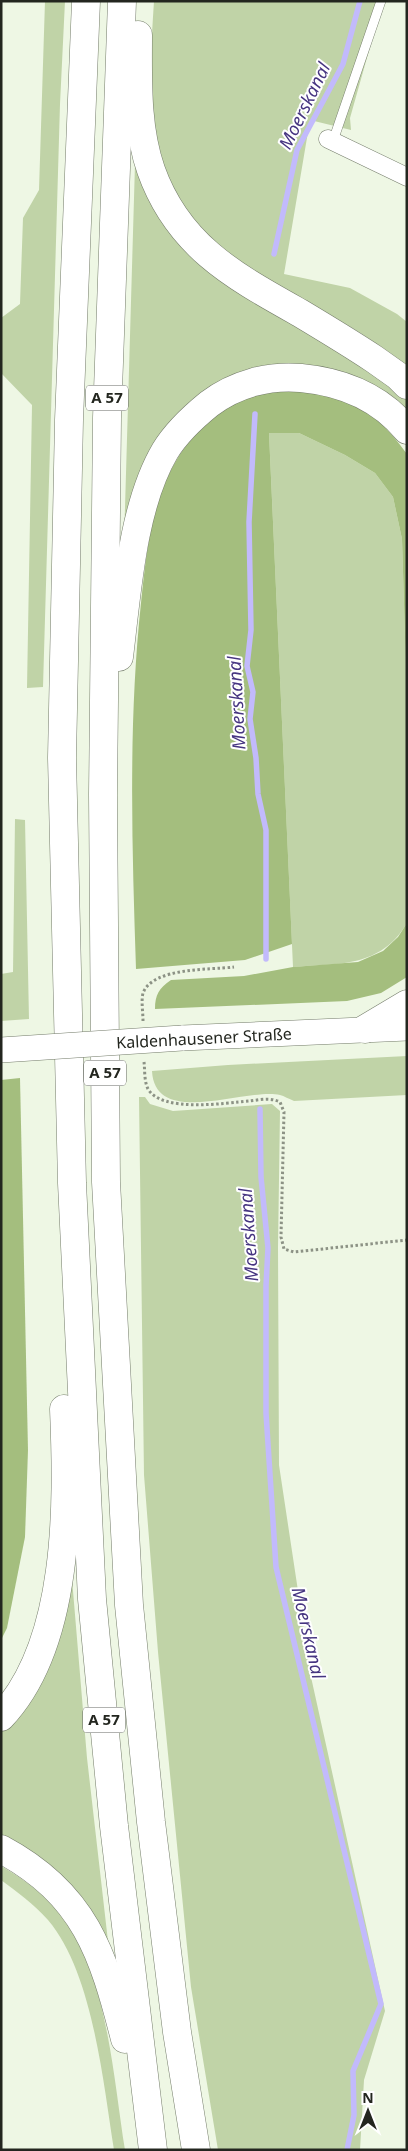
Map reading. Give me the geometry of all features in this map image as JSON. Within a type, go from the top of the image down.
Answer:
[{"type":"highway","name":"A 57","points":[[86,1],[69,420],[62,758],[76,1294],[93,1609],[114,1826],[153,2148]]},
{"type":"highway","name":"A 57","points":[[122,1],[107,418],[103,795],[106,1182],[129,1605],[151,1822],[177,2032],[196,2150]]},
{"type":"highway","points":[[140,1],[138,103],[143,136],[154,178],[166,202],[189,237],[225,269],[374,359],[407,385]]},
{"type":"highway","points":[[103,795],[134,540],[147,493],[165,451],[194,417],[220,396],[250,382],[287,376],[325,380],[355,390],[376,402],[399,420],[407,430]]},
{"type":"highway","points":[[364,1029],[407,1004]]},
{"type":"highway","points":[[1,1717],[22,1692],[32,1674],[50,1625],[55,1599],[60,1562],[65,1484],[60,1331],[76,1294]]},
{"type":"highway","points":[[1,1849],[45,1878],[70,1904],[88,1929],[102,1959],[112,1989],[153,2148]]},
{"type":"main road","name":"Kaldenhausener Straße","points":[[1,1050],[182,1038],[407,1028]]},
{"type":"street","points":[[331,140],[407,177]]},
{"type":"lane","points":[[331,140],[381,1]]},
{"type":"path","points":[[143,1022],[142,995],[148,984],[157,978],[170,973],[234,967]]},
{"type":"path","points":[[144,1058],[146,1083],[149,1090],[154,1095],[168,1101],[204,1105],[268,1099],[280,1102],[284,1112],[281,1237],[284,1248],[294,1252],[407,1240]]},
{"type":"green space","points":[[45,1],[65,1],[60,104],[43,687],[27,688],[32,405],[1,373],[1,318],[20,304],[23,218],[39,190]]},
{"type":"green space","points":[[154,1],[383,1],[350,118],[351,130],[310,120],[284,274],[350,288],[397,314],[407,322],[407,366],[344,323],[228,256],[198,225],[180,200],[167,173],[158,146],[153,118],[151,60]]},
{"type":"green space","points":[[138,161],[153,198],[399,389],[407,399],[407,417],[390,402],[205,396],[124,542],[135,164]]},
{"type":"green space","points":[[289,389],[327,395],[357,406],[382,424],[407,454],[407,703],[402,539],[393,497],[375,473],[345,455],[299,433],[269,433],[292,944],[245,960],[136,969],[132,831],[134,694],[143,585],[155,512],[176,461],[191,440],[210,420],[243,399]]},
{"type":"green space","points":[[269,433],[299,433],[345,455],[375,473],[393,497],[402,539],[407,703],[407,923],[396,938],[384,948],[371,956],[343,963],[293,967]]},
{"type":"green space","points":[[15,819],[25,820],[29,1019],[1,1021],[1,974],[13,972]]},
{"type":"green space","points":[[407,923],[407,977],[381,993],[347,1001],[155,1009],[158,992],[171,980],[244,976],[293,967],[358,962],[383,951],[398,937]]},
{"type":"green space","points":[[407,1056],[407,1095],[294,1101],[280,1095],[265,1094],[205,1102],[185,1102],[169,1098],[157,1088],[152,1071],[228,1065]]},
{"type":"green space","points":[[20,1078],[28,1450],[25,1537],[7,1628],[1,1640],[1,1080]]},
{"type":"green space","points":[[139,1097],[145,1097],[150,1104],[173,1111],[272,1104],[280,1111],[278,1247],[279,1465],[311,1677],[385,2011],[364,2080],[360,2150],[218,2150],[191,1987],[158,1652],[144,1475]]},
{"type":"green space","points":[[70,1555],[87,1758],[109,1950],[1,1842],[1,1726]]},
{"type":"green space","points":[[1,1866],[29,1884],[46,1898],[67,1923],[81,1946],[100,2001],[107,2032],[125,2150],[114,2150],[94,2029],[76,1969],[63,1942],[43,1914],[1,1880]]},
{"type":"waterway","name":"Moerskanal","points":[[274,254],[297,150],[343,64],[360,1]]},
{"type":"waterway","name":"Moerskanal","points":[[255,414],[249,522],[251,630],[247,666],[253,692],[250,719],[256,758],[258,794],[266,830],[266,959]]},
{"type":"waterway","name":"Moerskanal","points":[[260,1109],[261,1177],[268,1248],[266,1286],[266,1413],[276,1567],[381,2004],[353,2071],[354,2115],[347,2150]]}]
